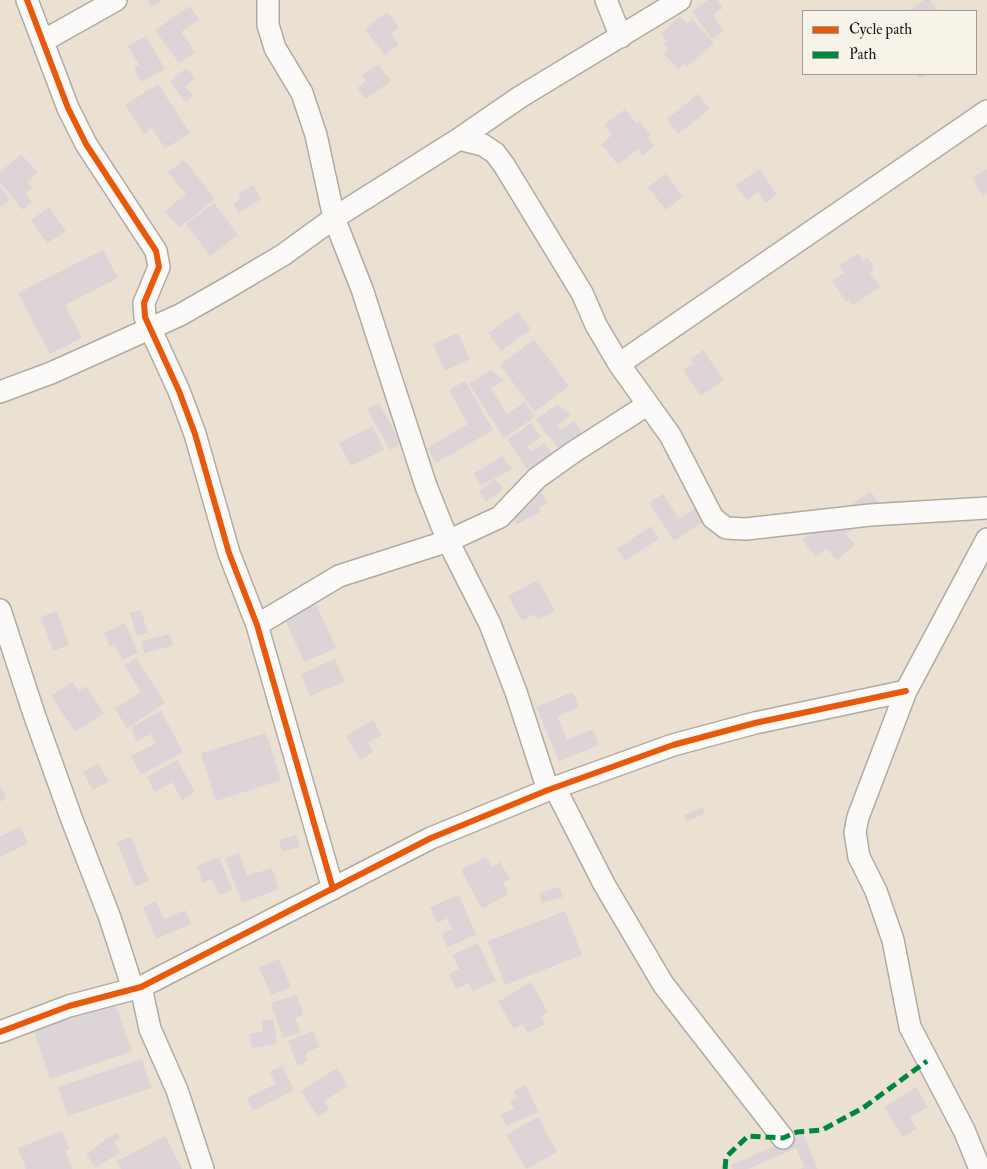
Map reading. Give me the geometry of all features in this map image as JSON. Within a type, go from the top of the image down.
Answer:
[{"type":"street","points":[[27,0],[68,108],[86,144],[156,251],[159,267],[144,303],[145,317],[179,391],[195,434],[229,553],[258,625],[333,889]]},
{"type":"street","points":[[42,41],[116,0]]},
{"type":"street","points":[[268,0],[268,25],[275,48],[302,93],[316,135],[334,218],[362,289],[426,486],[448,541],[490,624],[552,789],[604,884],[663,984],[783,1138]]},
{"type":"street","points":[[606,0],[621,37]]},
{"type":"street","points":[[0,392],[52,373],[180,315],[283,255],[334,218],[520,97],[680,0]]},
{"type":"street","points":[[619,364],[987,111]]},
{"type":"street","points":[[458,139],[483,145],[495,153],[504,165],[573,278],[596,325],[619,364],[647,406],[670,435],[713,518],[726,528],[746,529],[870,515],[987,508]]},
{"type":"street","points":[[258,625],[339,576],[448,541],[500,518],[537,478],[647,406]]},
{"type":"street","points":[[980,1169],[964,1130],[910,1027],[893,940],[876,891],[859,857],[855,842],[858,817],[906,691],[987,540]]},
{"type":"street","points":[[0,610],[34,714],[72,820],[137,988],[150,1029],[177,1090],[204,1169]]},
{"type":"street","points":[[0,1032],[69,1006],[137,988],[431,838],[552,789],[673,745],[755,723],[906,691]]},
{"type":"building","points":[[147,0],[163,0],[151,7]]},
{"type":"building","points":[[708,0],[717,0],[723,8],[713,15],[724,31],[712,39],[692,11]]},
{"type":"building","points":[[924,0],[930,0],[937,10],[909,10]]},
{"type":"building","points":[[190,6],[199,19],[181,32],[195,52],[179,63],[155,30]]},
{"type":"building","points":[[387,12],[399,27],[391,34],[399,44],[385,55],[365,29]]},
{"type":"building","points":[[680,16],[687,24],[692,19],[714,43],[687,67],[684,64],[678,69],[664,54],[669,49],[664,43],[667,41],[661,34]]},
{"type":"building","points":[[146,36],[165,69],[141,82],[134,68],[139,65],[128,46]]},
{"type":"building","points":[[378,64],[391,81],[365,99],[357,88],[366,81],[362,75]]},
{"type":"building","points":[[186,68],[195,78],[185,87],[193,95],[186,102],[170,82]]},
{"type":"building","points":[[917,75],[926,75],[919,79]]},
{"type":"building","points":[[158,84],[190,133],[165,149],[152,128],[144,134],[125,105]]},
{"type":"building","points":[[698,94],[710,109],[678,134],[667,119]]},
{"type":"building","points":[[625,109],[636,123],[639,121],[651,135],[647,138],[654,146],[642,156],[638,149],[618,165],[601,144],[612,135],[604,125]]},
{"type":"building","points":[[21,154],[38,173],[27,182],[32,188],[25,193],[32,202],[23,210],[0,182],[0,172]]},
{"type":"building","points":[[184,160],[215,199],[179,228],[165,211],[186,194],[168,172]]},
{"type":"building","points":[[759,169],[777,194],[766,203],[758,192],[747,200],[736,185]]},
{"type":"building","points":[[987,169],[987,194],[983,196],[972,178]]},
{"type":"building","points":[[666,174],[683,197],[666,210],[648,187]]},
{"type":"building","points":[[253,185],[261,199],[239,213],[233,204],[240,199],[238,194]]},
{"type":"building","points":[[0,187],[10,200],[0,207]]},
{"type":"building","points":[[214,203],[238,235],[210,256],[186,224]]},
{"type":"building","points":[[49,207],[66,231],[47,243],[31,220]]},
{"type":"building","points":[[103,250],[118,278],[65,305],[82,338],[50,354],[18,293]]},
{"type":"building","points":[[858,253],[863,261],[868,258],[874,267],[870,273],[880,287],[853,305],[849,299],[846,302],[832,280],[844,273],[839,266]]},
{"type":"building","points":[[518,312],[531,329],[501,351],[488,333]]},
{"type":"building","points":[[458,333],[470,359],[445,371],[433,344]]},
{"type":"building","points":[[534,339],[569,386],[535,412],[500,365]]},
{"type":"building","points":[[703,350],[724,380],[701,396],[683,370],[694,363],[691,359]]},
{"type":"building","points":[[491,370],[504,380],[491,388],[507,414],[525,402],[535,417],[504,438],[469,384]]},
{"type":"building","points":[[465,381],[493,430],[436,463],[427,448],[468,424],[449,390]]},
{"type":"building","points":[[379,403],[401,443],[390,450],[367,409]]},
{"type":"building","points":[[557,404],[571,415],[556,426],[562,429],[574,421],[585,436],[562,453],[536,420]]},
{"type":"building","points":[[531,423],[541,437],[527,446],[532,452],[544,443],[554,456],[530,473],[507,440]]},
{"type":"building","points":[[373,426],[384,450],[351,466],[339,443]]},
{"type":"building","points":[[502,456],[512,469],[481,485],[473,474]]},
{"type":"building","points":[[495,479],[503,489],[486,502],[479,491]]},
{"type":"building","points":[[538,486],[547,503],[540,507],[539,513],[517,524],[506,502]]},
{"type":"building","points":[[870,491],[883,507],[863,523],[850,506]]},
{"type":"building","points":[[663,494],[679,519],[698,506],[707,519],[674,541],[649,503]]},
{"type":"building","points":[[841,508],[856,526],[846,534],[855,545],[837,560],[826,548],[816,557],[802,540]]},
{"type":"building","points":[[651,526],[659,539],[625,561],[617,549]]},
{"type":"building","points":[[538,580],[555,611],[538,620],[534,614],[522,621],[508,596]]},
{"type":"building","points":[[316,604],[336,648],[304,662],[285,619]]},
{"type":"building","points":[[141,610],[148,633],[137,636],[130,613]]},
{"type":"building","points":[[57,611],[69,645],[53,651],[41,617]]},
{"type":"building","points":[[125,623],[138,653],[122,660],[115,644],[110,647],[104,633]]},
{"type":"building","points":[[170,634],[173,646],[144,653],[141,641]]},
{"type":"building","points":[[136,658],[165,703],[127,728],[115,709],[141,692],[124,665]]},
{"type":"building","points":[[335,659],[344,682],[310,696],[301,674]]},
{"type":"building","points":[[73,682],[79,691],[86,686],[104,713],[75,732],[51,696]]},
{"type":"building","points":[[573,692],[579,707],[557,716],[567,740],[593,729],[599,745],[559,761],[536,707]]},
{"type":"building","points":[[161,711],[183,752],[141,775],[131,756],[156,743],[151,734],[136,742],[132,727]]},
{"type":"building","points":[[373,720],[382,735],[368,743],[373,752],[360,760],[346,736]]},
{"type":"building","points":[[266,733],[281,780],[216,801],[201,753]]},
{"type":"building","points":[[177,760],[195,792],[182,800],[172,782],[155,792],[147,777]]},
{"type":"building","points":[[98,763],[109,782],[93,790],[83,772]]},
{"type":"building","points":[[0,786],[6,798],[0,802]]},
{"type":"building","points":[[703,807],[705,814],[687,821],[684,815]]},
{"type":"building","points":[[20,826],[28,843],[0,857],[0,837]]},
{"type":"building","points":[[296,835],[300,847],[282,852],[279,840]]},
{"type":"building","points":[[131,837],[149,881],[135,887],[117,842]]},
{"type":"building","points":[[239,852],[247,876],[272,868],[279,889],[242,903],[225,858]]},
{"type":"building","points":[[219,857],[232,890],[219,895],[212,879],[203,883],[196,866]]},
{"type":"building","points":[[486,857],[492,867],[500,862],[510,879],[503,883],[508,894],[482,909],[461,870]]},
{"type":"building","points":[[560,887],[563,897],[542,903],[539,893]]},
{"type":"building","points":[[459,895],[476,935],[447,947],[442,934],[452,929],[448,918],[437,923],[430,907]]},
{"type":"building","points":[[156,901],[164,919],[185,910],[191,924],[156,939],[143,907]]},
{"type":"building","points":[[565,911],[582,955],[505,985],[488,941]]},
{"type":"building","points":[[478,943],[496,981],[473,991],[469,983],[456,989],[449,974],[459,969],[452,955]]},
{"type":"building","points":[[279,959],[291,987],[271,995],[259,967]]},
{"type":"building","points":[[531,982],[548,1012],[541,1017],[545,1024],[528,1033],[522,1024],[514,1029],[498,1002]]},
{"type":"building","points":[[297,995],[303,1015],[295,1018],[300,1032],[283,1038],[271,1003]]},
{"type":"building","points":[[113,998],[132,1051],[50,1079],[32,1025]]},
{"type":"building","points":[[273,1019],[277,1044],[252,1048],[249,1034],[263,1032],[261,1021]]},
{"type":"building","points":[[313,1031],[319,1047],[305,1053],[308,1061],[298,1066],[288,1041]]},
{"type":"building","points":[[142,1059],[151,1088],[68,1116],[58,1087]]},
{"type":"building","points":[[282,1066],[294,1090],[253,1111],[247,1098],[276,1084],[270,1072]]},
{"type":"building","points":[[337,1068],[348,1086],[324,1101],[329,1110],[318,1117],[301,1091]]},
{"type":"building","points":[[526,1085],[538,1112],[506,1126],[501,1115],[514,1109],[510,1101],[517,1098],[513,1091]]},
{"type":"building","points":[[916,1087],[928,1107],[910,1118],[917,1128],[903,1137],[884,1107]]},
{"type":"building","points":[[538,1117],[557,1152],[526,1169],[506,1135]]},
{"type":"building","points":[[62,1131],[69,1149],[65,1151],[72,1169],[26,1169],[18,1148]]},
{"type":"building","points":[[116,1132],[121,1138],[114,1142],[120,1152],[96,1168],[86,1154]]},
{"type":"building","points":[[803,1134],[818,1169],[800,1169],[804,1167],[796,1148],[748,1169],[733,1169],[731,1165]]},
{"type":"building","points":[[165,1136],[182,1169],[121,1169],[117,1161]]},
{"type":"marked path","points":[[725,1169],[726,1157],[748,1136],[783,1138],[797,1132],[822,1130],[863,1108],[927,1061]]},
{"type":"cycle path","points":[[27,0],[68,108],[86,144],[156,251],[159,267],[144,303],[145,317],[179,391],[195,434],[229,553],[257,625],[333,889]]},
{"type":"cycle path","points":[[0,1032],[69,1006],[141,987],[431,838],[548,790],[673,745],[755,723],[906,691]]}]
